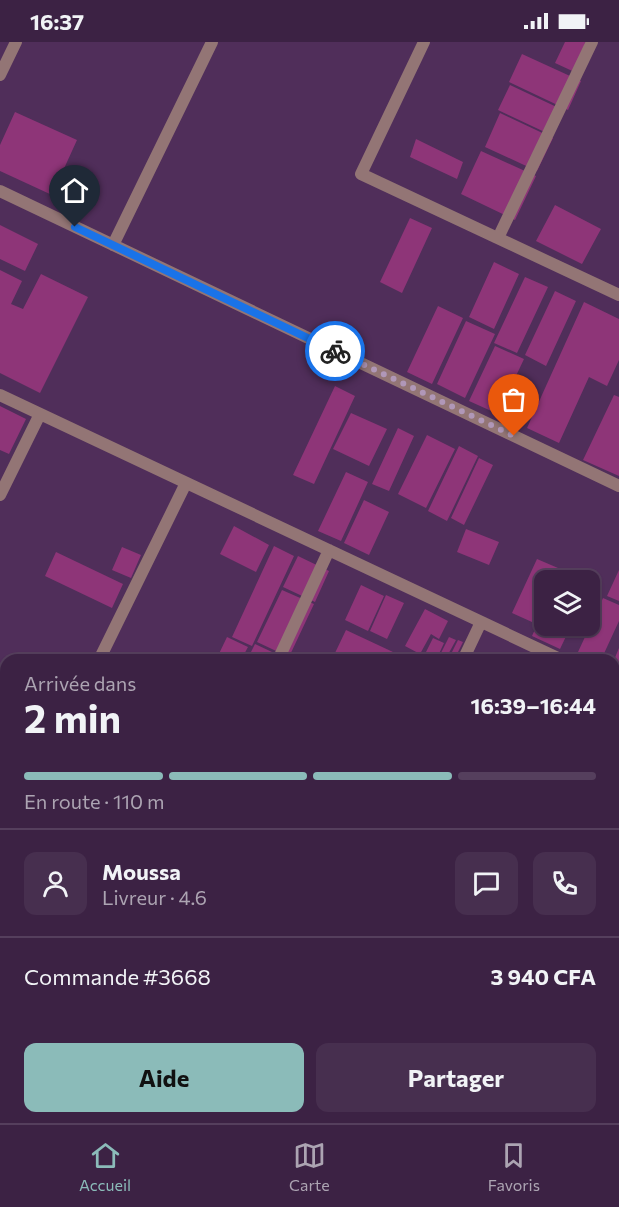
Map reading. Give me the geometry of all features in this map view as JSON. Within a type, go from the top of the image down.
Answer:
[{"type":"street","points":[[0,75],[16,42]]},
{"type":"street","points":[[113,245],[212,42]]},
{"type":"street","points":[[424,42],[361,174],[617,290]]},
{"type":"street","points":[[498,238],[592,42]]},
{"type":"street","points":[[0,191],[619,486]]},
{"type":"street","points":[[0,395],[549,654]]},
{"type":"street","points":[[0,495],[40,414]]},
{"type":"street","points":[[102,654],[186,483]]},
{"type":"street","points":[[281,654],[329,550]]},
{"type":"street","points":[[466,654],[481,622]]},
{"type":"building","points":[[565,42],[585,42],[581,75],[555,63]]},
{"type":"building","points":[[522,54],[581,81],[568,110],[509,82]]},
{"type":"building","points":[[510,85],[563,110],[551,135],[498,110]]},
{"type":"building","points":[[15,112],[77,140],[52,195],[0,171],[0,145]]},
{"type":"building","points":[[500,113],[553,138],[537,171],[485,147]]},
{"type":"building","points":[[416,139],[463,162],[457,179],[410,157]]},
{"type":"building","points":[[481,151],[536,176],[515,220],[461,194]]},
{"type":"building","points":[[555,205],[601,229],[582,264],[536,241]]},
{"type":"building","points":[[410,218],[432,228],[402,293],[380,282]]},
{"type":"building","points":[[0,225],[38,244],[25,271],[0,259]]},
{"type":"building","points":[[494,262],[519,274],[494,329],[469,317]]},
{"type":"building","points":[[0,270],[22,281],[11,304],[23,309],[41,274],[88,297],[40,393],[0,373]]},
{"type":"building","points":[[525,277],[548,287],[517,353],[494,343]]},
{"type":"building","points":[[555,291],[576,301],[546,366],[525,355]]},
{"type":"building","points":[[584,302],[619,319],[619,360],[607,386],[589,377],[559,443],[527,428]]},
{"type":"building","points":[[438,306],[463,318],[432,384],[407,372]]},
{"type":"building","points":[[466,321],[495,334],[465,398],[437,384]]},
{"type":"building","points":[[495,346],[524,359],[498,414],[469,401]]},
{"type":"building","points":[[335,386],[355,396],[314,484],[293,475]]},
{"type":"building","points":[[614,395],[619,397],[619,476],[583,460]]},
{"type":"building","points":[[0,406],[26,419],[9,454],[0,450]]},
{"type":"building","points":[[351,413],[387,429],[369,466],[333,449]]},
{"type":"building","points":[[398,428],[414,436],[389,491],[372,484]]},
{"type":"building","points":[[427,435],[455,449],[426,508],[398,494]]},
{"type":"building","points":[[459,446],[478,456],[447,521],[428,511]]},
{"type":"building","points":[[479,458],[493,465],[464,525],[451,518]]},
{"type":"building","points":[[346,472],[368,482],[341,541],[318,531]]},
{"type":"building","points":[[364,500],[389,512],[369,555],[344,543]]},
{"type":"building","points":[[234,526],[269,545],[256,572],[220,554]]},
{"type":"building","points":[[466,529],[499,542],[489,565],[457,552]]},
{"type":"building","points":[[274,546],[294,556],[252,646],[232,637]]},
{"type":"building","points":[[122,547],[141,555],[131,578],[112,570]]},
{"type":"building","points":[[56,552],[123,584],[112,608],[45,576]]},
{"type":"building","points":[[298,556],[329,571],[315,602],[283,587]]},
{"type":"building","points":[[537,559],[558,568],[557,570],[534,570],[534,618],[532,622],[512,613]]},
{"type":"building","points":[[619,570],[619,601],[607,596]]},
{"type":"building","points":[[361,585],[384,596],[368,631],[345,620]]},
{"type":"building","points":[[282,590],[314,604],[290,654],[283,654],[257,642]]},
{"type":"building","points":[[386,595],[404,603],[387,639],[370,631]]},
{"type":"building","points":[[603,598],[619,605],[619,621],[604,654],[578,652],[585,636],[600,636],[600,604]]},
{"type":"building","points":[[425,609],[448,621],[439,639],[431,634],[420,654],[405,646]]},
{"type":"building","points":[[346,630],[393,652],[392,654],[335,653]]},
{"type":"building","points":[[534,632],[534,636],[566,636],[560,649],[532,636]]},
{"type":"building","points":[[227,637],[248,647],[244,654],[219,654]]},
{"type":"building","points":[[449,637],[456,640],[448,654],[440,654]]},
{"type":"building","points":[[433,638],[444,643],[439,654],[426,652]]},
{"type":"building","points":[[458,640],[463,642],[457,654],[451,654]]},
{"type":"building","points":[[255,644],[276,654],[250,654]]},
{"type":"way so far","points":[[335,351],[514,436]]},
{"type":"route","points":[[75,227],[335,351]]}]
